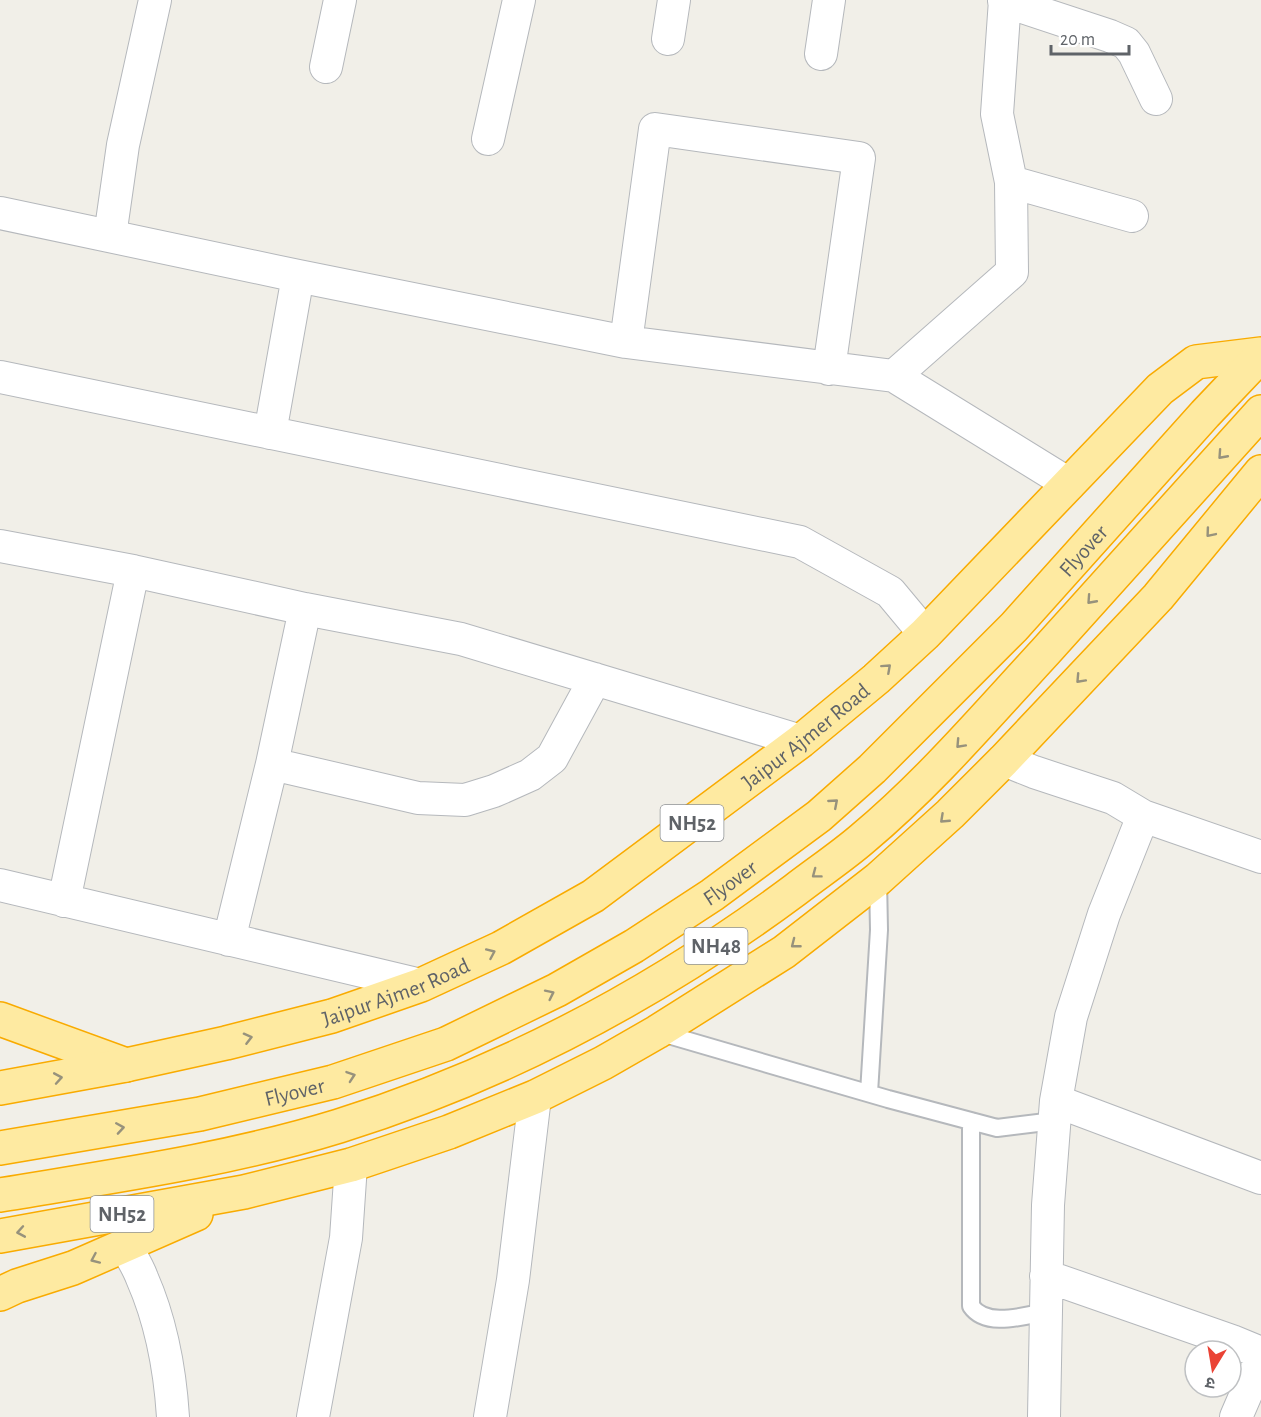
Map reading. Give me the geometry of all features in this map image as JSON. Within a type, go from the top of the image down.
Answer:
[{"type":"highway","name":"Flyover","points":[[0,1148],[200,1114],[333,1082],[446,1044],[557,990],[634,946],[730,882],[819,816],[872,769],[1014,627],[1261,354]]},
{"type":"highway","name":"Jaipur Ajmer Road","points":[[0,1088],[126,1065],[332,1016],[421,984],[501,948],[593,896],[801,741],[876,679],[925,634],[1160,389],[1196,362],[1261,354]]},
{"type":"highway","name":"Flyover","points":[[0,1195],[233,1154],[337,1127],[441,1091],[542,1046],[648,989],[738,932],[860,841],[917,790],[1261,412]]},
{"type":"highway","name":"NH52","points":[[0,1236],[244,1192],[351,1165],[449,1132],[536,1097],[657,1032],[784,952],[878,879],[950,814],[1158,597],[1261,472]]},
{"type":"highway","points":[[0,1019],[126,1065]]},
{"type":"highway","points":[[0,1294],[17,1286],[73,1268],[244,1192]]},
{"type":"street","points":[[110,236],[123,145],[155,0]]},
{"type":"street","points":[[326,67],[340,0]]},
{"type":"street","points":[[488,139],[519,0]]},
{"type":"street","points":[[668,39],[674,0]]},
{"type":"street","points":[[821,54],[829,0]]},
{"type":"street","points":[[894,376],[1012,272],[1011,182],[997,114],[1004,1],[1126,43],[1134,54],[1156,99]]},
{"type":"street","points":[[626,342],[655,129],[860,158],[829,369]]},
{"type":"street","points":[[1011,182],[1132,216]]},
{"type":"street","points":[[0,213],[626,342],[894,376],[1069,484]]},
{"type":"street","points":[[270,433],[298,276]]},
{"type":"street","points":[[0,377],[800,542],[890,592],[925,634]]},
{"type":"street","points":[[0,546],[461,639],[801,741]]},
{"type":"street","points":[[64,900],[133,571]]},
{"type":"street","points":[[229,940],[272,764],[305,609]]},
{"type":"street","points":[[272,764],[418,798],[465,800],[494,791],[530,775],[552,758],[595,679]]},
{"type":"street","points":[[1004,760],[1113,798],[1143,816],[1261,857]]},
{"type":"street","points":[[1044,1417],[1048,1205],[1055,1111],[1071,1017],[1104,914],[1143,816]]},
{"type":"street","points":[[0,885],[421,984]]},
{"type":"street","points":[[490,1417],[513,1280],[536,1097]]},
{"type":"street","points":[[1055,1111],[1261,1178]]},
{"type":"street","points":[[312,1417],[346,1238],[351,1165]]},
{"type":"street","points":[[125,1245],[143,1278],[163,1341],[173,1417]]},
{"type":"street","points":[[1046,1276],[1222,1337],[1261,1353]]},
{"type":"street","points":[[1236,1417],[1261,1359]]},
{"type":"lane","points":[[869,1093],[878,942],[878,879]]},
{"type":"lane","points":[[657,1032],[997,1128],[1055,1111]]},
{"type":"lane","points":[[971,1121],[970,1306],[975,1313],[986,1318],[1010,1318],[1046,1312]]}]
